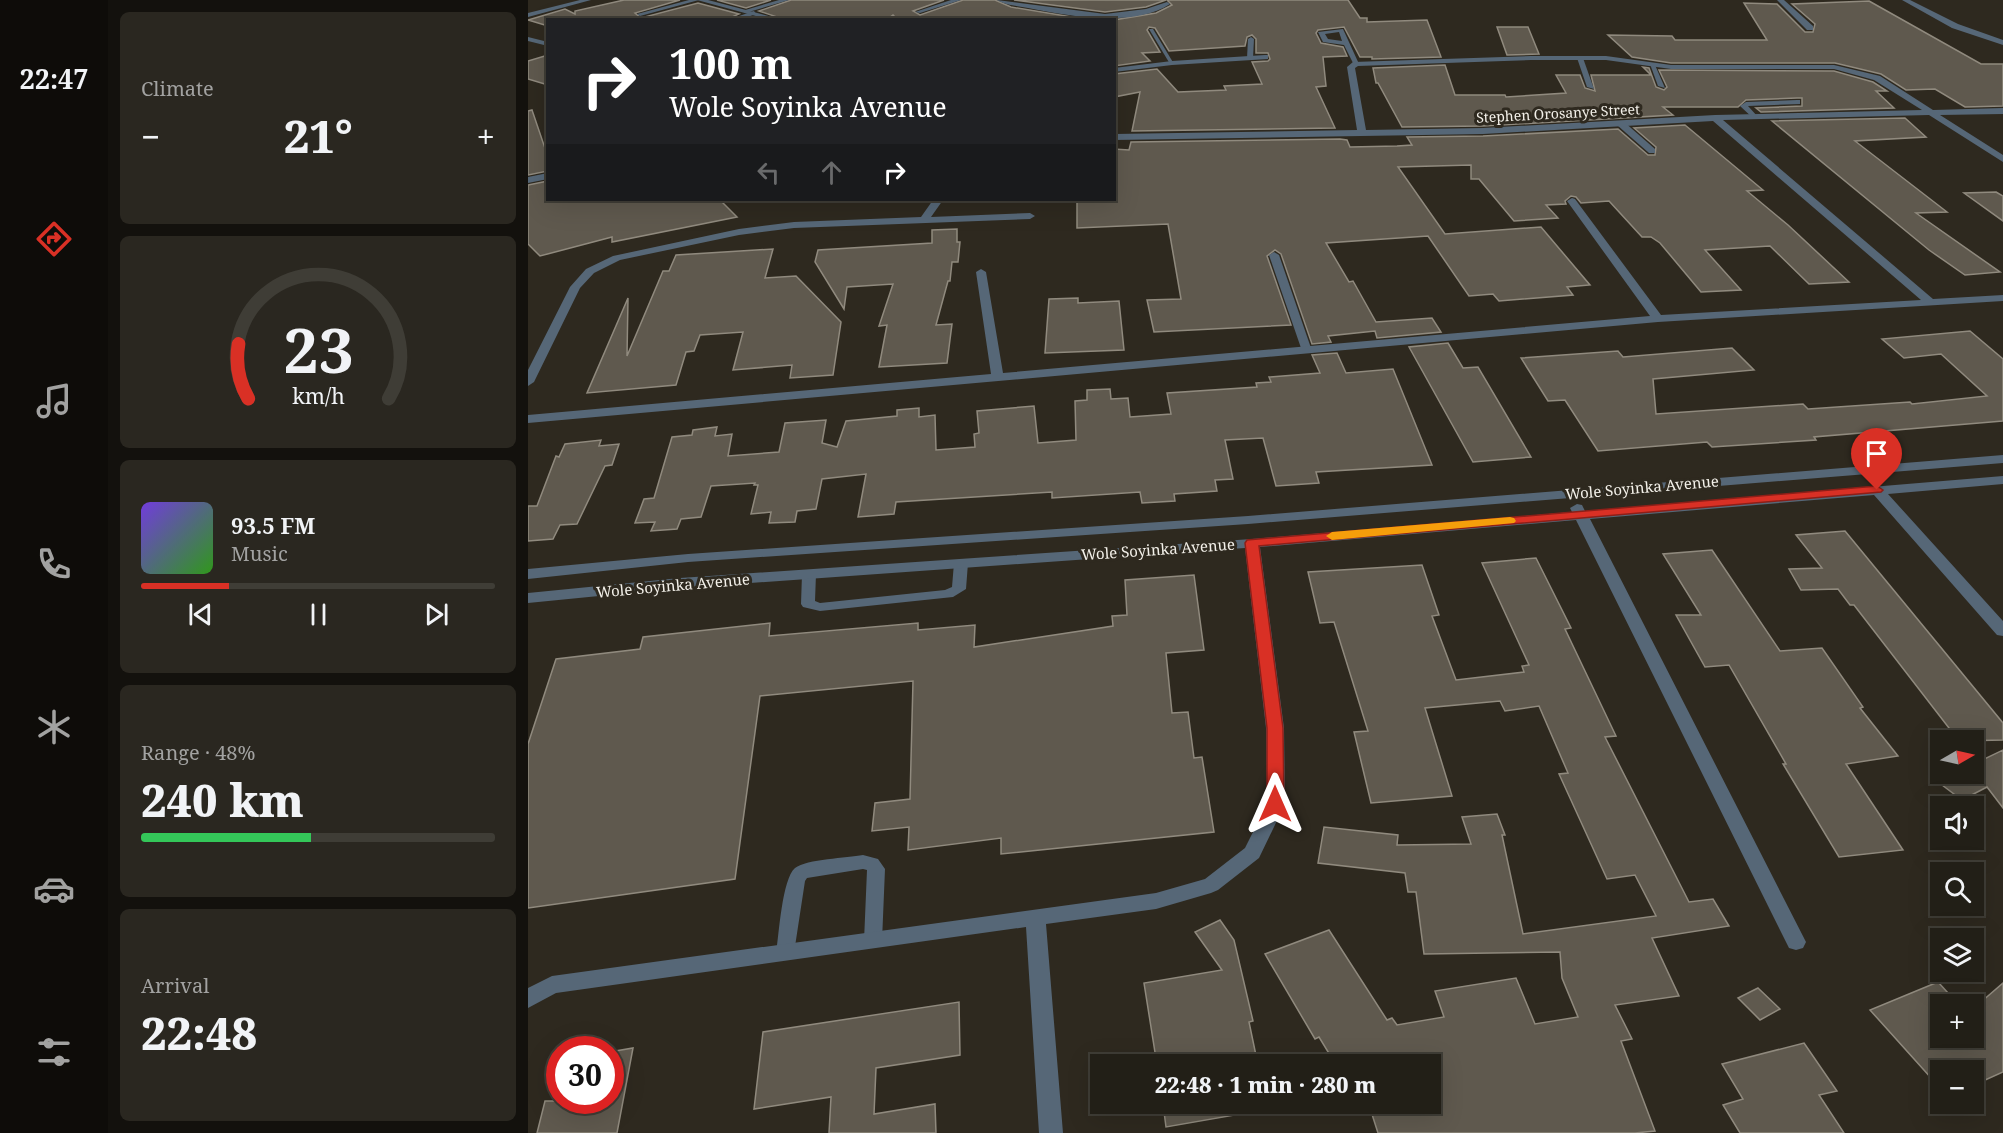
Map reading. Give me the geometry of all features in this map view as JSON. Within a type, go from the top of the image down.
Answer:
[{"type":"street","points":[[528,15],[588,0]]},
{"type":"street","points":[[698,0],[773,18]]},
{"type":"street","points":[[918,12],[958,0]]},
{"type":"street","points":[[1000,0],[1060,13],[1109,15],[1129,14],[1167,4]]},
{"type":"street","points":[[1779,0],[1810,28]]},
{"type":"street","points":[[1905,0],[1955,26],[2002,42]]},
{"type":"street","points":[[528,39],[546,44]]},
{"type":"street","points":[[1116,70],[1172,63],[1265,57]]},
{"type":"street","points":[[1362,133],[1351,67],[1356,64],[1581,58],[1714,68],[1833,67],[1877,78],[2003,159]]},
{"type":"street","name":"Stephen Orosanye Street","points":[[1116,137],[1483,131],[1715,118],[2003,111]]},
{"type":"street","points":[[1715,118],[1929,301]]},
{"type":"street","points":[[528,180],[546,176]]},
{"type":"street","points":[[924,221],[937,201]]},
{"type":"street","points":[[1572,201],[1658,319]]},
{"type":"street","points":[[528,382],[575,287],[590,271],[617,258],[739,232],[794,225],[1030,216]]},
{"type":"street","points":[[981,272],[998,377]]},
{"type":"street","points":[[528,419],[1306,348],[1658,319],[2003,298]]},
{"type":"street","name":"Wole Soyinka Avenue","points":[[528,574],[688,558],[1248,520],[1570,492],[2003,459]]},
{"type":"street","name":"Wole Soyinka Avenue","points":[[528,598],[680,583],[1252,543],[2003,480]]},
{"type":"street","points":[[1877,490],[2003,631]]},
{"type":"street","points":[[1570,492],[1796,942]]},
{"type":"street","points":[[528,999],[552,985],[1156,901],[1211,885],[1252,853],[1275,804],[1275,728],[1252,543]]},
{"type":"street","points":[[1036,919],[1051,1133]]},
{"type":"lane","points":[[640,14],[698,0]]},
{"type":"lane","points":[[746,11],[786,0]]},
{"type":"lane","points":[[737,18],[754,13]]},
{"type":"lane","points":[[1151,30],[1172,63]]},
{"type":"lane","points":[[1250,58],[1251,39]]},
{"type":"lane","points":[[1346,43],[1356,64]]},
{"type":"lane","points":[[1581,58],[1591,87]]},
{"type":"lane","points":[[1652,65],[1662,86]]},
{"type":"lane","points":[[1754,117],[1744,105],[1797,102]]},
{"type":"lane","points":[[1620,123],[1652,151]]},
{"type":"lane","points":[[1274,255],[1306,348]]},
{"type":"lane","points":[[809,574],[808,604],[820,607],[948,594],[959,589],[961,563]]},
{"type":"lane","points":[[785,953],[796,880],[801,873],[863,862],[872,864],[876,869],[873,941]]},
{"type":"building","points":[[624,0],[680,0],[635,13],[641,18],[546,18],[546,25],[528,20],[565,9],[575,14],[575,11]]},
{"type":"building","points":[[717,0],[771,0],[746,8]]},
{"type":"building","points":[[791,0],[944,0],[913,11],[920,15],[963,0],[995,0],[1011,7],[1078,18],[896,18],[893,15],[889,18],[780,18],[759,11]]},
{"type":"building","points":[[1014,0],[1166,0],[1146,7],[1105,12]]},
{"type":"building","points":[[1167,0],[1348,0],[1360,18],[1367,18],[1367,22],[1427,20],[1441,57],[1372,59],[1372,57],[1360,57],[1344,27],[1318,30],[1316,33],[1321,43],[1343,47],[1347,56],[1323,57],[1326,86],[1316,87],[1335,128],[1132,131],[1140,92],[1116,97],[1116,74],[1157,69],[1178,92],[1226,90],[1224,86],[1262,84],[1252,62],[1270,59],[1268,53],[1256,53],[1256,39],[1252,35],[1247,37],[1245,46],[1169,51],[1155,28],[1149,27],[1147,30],[1160,52],[1142,53],[1150,61],[1116,66],[1116,20],[1156,13],[1172,5]]},
{"type":"building","points":[[1869,1],[1981,64],[2003,64],[2003,106],[1965,107],[1935,89],[1906,90],[1881,74],[1835,63],[1671,63],[1632,57],[1608,35],[1672,36],[1675,40],[1767,40],[1744,3],[1777,4],[1805,32],[1813,32],[1815,24],[1792,4]]},
{"type":"building","points":[[698,3],[739,14],[730,18],[641,18]]},
{"type":"building","points":[[1497,27],[1528,27],[1539,54],[1507,55]]},
{"type":"building","points":[[546,56],[546,84],[528,79],[528,61]]},
{"type":"building","points":[[1445,65],[1455,95],[1505,95],[1506,97],[1566,93],[1556,75],[1580,75],[1585,88],[1595,91],[1591,75],[1651,75],[1643,67],[1649,68],[1656,87],[1664,90],[1667,87],[1659,70],[1834,71],[1873,82],[1887,91],[1876,91],[1894,108],[1761,112],[1756,108],[1802,106],[1802,98],[1797,98],[1746,100],[1738,107],[1663,107],[1673,115],[1483,126],[1402,127],[1376,83],[1373,68]]},
{"type":"building","points":[[532,110],[546,151],[546,171],[528,175],[528,111]]},
{"type":"building","points":[[1905,118],[1926,137],[1855,141],[1947,212],[1916,213],[2000,272],[1965,275],[1929,250],[1772,121]]},
{"type":"building","points":[[1685,125],[1763,190],[1747,191],[1788,225],[1849,282],[1809,284],[1770,246],[1705,250],[1741,290],[1701,292],[1660,243],[1651,237],[1642,237],[1609,201],[1581,203],[1576,197],[1571,196],[1565,201],[1566,204],[1546,205],[1558,218],[1514,221],[1479,179],[1471,179],[1471,165],[1398,167],[1445,234],[1541,227],[1590,285],[1567,287],[1573,295],[1499,301],[1493,294],[1469,296],[1428,236],[1326,243],[1349,282],[1353,281],[1376,322],[1432,318],[1441,332],[1377,338],[1375,331],[1328,336],[1331,342],[1312,344],[1281,254],[1275,250],[1267,256],[1291,325],[1154,332],[1147,300],[1181,299],[1168,224],[1077,228],[1077,201],[1116,201],[1116,149],[1129,150],[1131,142],[1340,139],[1347,140],[1350,147],[1397,146],[1412,145],[1407,137],[1483,136],[1618,129],[1648,155],[1655,155],[1656,147],[1634,128]]},
{"type":"building","points":[[546,181],[546,201],[721,201],[737,217],[612,242],[612,237],[540,256],[528,244],[528,185]]},
{"type":"building","points":[[1996,192],[2003,196],[2003,221],[1964,193]]},
{"type":"building","points":[[957,229],[957,242],[960,242],[958,262],[952,262],[950,281],[948,281],[936,325],[952,324],[947,363],[879,367],[887,325],[879,326],[893,284],[847,287],[844,309],[815,262],[818,250],[932,243],[932,230]]},
{"type":"building","points":[[773,249],[765,278],[796,276],[841,322],[833,375],[790,378],[792,365],[733,370],[743,332],[700,335],[694,351],[686,352],[676,385],[587,393],[628,298],[627,356],[663,271],[669,271],[676,255]]},
{"type":"building","points":[[1078,298],[1078,303],[1119,301],[1124,350],[1045,353],[1049,299]]},
{"type":"building","points":[[1970,331],[2003,359],[2003,421],[1814,437],[1816,440],[1712,447],[1707,442],[1598,451],[1565,400],[1548,401],[1521,358],[1618,351],[1623,357],[1732,348],[1754,370],[1653,379],[1656,414],[1803,404],[1808,409],[1910,402],[1912,404],[1987,396],[1941,354],[1904,358],[1882,339]]},
{"type":"building","points":[[1448,343],[1463,368],[1478,367],[1531,457],[1473,462],[1409,347]]},
{"type":"building","points":[[1337,353],[1346,373],[1393,369],[1432,465],[1316,472],[1319,483],[1276,486],[1263,438],[1225,440],[1233,479],[1215,480],[1217,491],[1174,494],[1175,501],[1142,503],[1140,492],[1052,498],[1052,492],[896,502],[894,514],[858,517],[866,474],[822,479],[816,509],[797,511],[795,522],[769,523],[771,512],[751,514],[758,485],[754,485],[755,483],[711,486],[701,517],[681,519],[677,529],[651,531],[655,522],[635,523],[644,499],[654,498],[672,437],[692,435],[693,430],[717,427],[715,436],[732,434],[728,456],[779,452],[785,423],[826,420],[822,443],[837,447],[846,421],[897,416],[897,410],[919,408],[919,417],[935,415],[936,450],[975,447],[974,434],[979,433],[977,411],[1034,406],[1038,443],[1076,440],[1075,401],[1087,400],[1087,390],[1110,389],[1111,399],[1128,398],[1130,417],[1171,414],[1167,393],[1257,387],[1256,383],[1271,382],[1269,377],[1320,373],[1312,355]]},
{"type":"building","points":[[601,440],[599,446],[619,444],[612,465],[605,466],[577,524],[560,525],[553,539],[528,541],[528,506],[537,506],[556,456],[559,457],[565,444]]},
{"type":"building","points":[[1845,531],[2003,723],[2003,740],[1984,740],[1984,730],[1951,730],[1854,605],[1850,605],[1838,589],[1801,590],[1789,569],[1822,568],[1796,535]]},
{"type":"building","points":[[1712,550],[1780,651],[1822,648],[1863,707],[1860,708],[1898,756],[1846,764],[1903,850],[1839,857],[1783,764],[1786,764],[1729,665],[1705,667],[1676,615],[1701,615],[1663,554]]},
{"type":"building","points":[[1536,558],[1571,628],[1565,629],[1616,736],[1605,737],[1689,902],[1713,899],[1729,926],[1652,938],[1679,996],[1615,1005],[1632,1039],[1621,1041],[1655,1131],[1635,1133],[1378,1133],[1372,1114],[1441,1114],[1441,1054],[1329,1054],[1319,1037],[1315,1039],[1265,954],[1329,930],[1387,1020],[1392,1018],[1397,1025],[1444,1017],[1435,991],[1516,978],[1535,1024],[1578,1017],[1562,978],[1560,952],[1424,954],[1416,892],[1408,892],[1405,873],[1318,863],[1324,827],[1398,835],[1397,845],[1471,844],[1462,817],[1497,814],[1505,835],[1502,835],[1523,934],[1656,916],[1635,875],[1607,879],[1559,774],[1568,773],[1539,706],[1505,711],[1500,701],[1425,708],[1452,796],[1371,803],[1354,732],[1368,731],[1334,622],[1320,623],[1308,572],[1422,565],[1439,615],[1432,616],[1456,680],[1524,672],[1522,666],[1529,665],[1482,563]]},
{"type":"building","points":[[1194,575],[1204,650],[1166,653],[1172,713],[1188,712],[1194,758],[1202,757],[1214,832],[1001,854],[1001,838],[908,850],[909,827],[872,831],[875,803],[910,799],[913,681],[760,696],[735,879],[528,908],[528,744],[556,659],[640,649],[643,637],[770,623],[769,636],[918,623],[918,630],[975,625],[974,647],[1113,626],[1112,616],[1127,615],[1125,580]]},
{"type":"building","points":[[2003,750],[2003,808],[1987,787],[1970,796],[1957,796],[1941,784],[1984,784],[1984,759]]},
{"type":"building","points":[[1220,920],[1234,940],[1253,1021],[1249,1022],[1256,1054],[1155,1054],[1144,983],[1222,970],[1195,932]]},
{"type":"building","points":[[1938,982],[1949,994],[1930,994],[1930,1048],[1984,1048],[1984,999],[2003,983],[2003,1072],[1984,1081],[1984,1060],[1930,1060],[1930,1077],[1870,1010]]},
{"type":"building","points":[[1758,988],[1780,1009],[1760,1020],[1738,998]]},
{"type":"building","points":[[959,1002],[960,1055],[876,1068],[874,1114],[935,1104],[936,1133],[829,1133],[831,1097],[754,1109],[763,1032]]},
{"type":"building","points":[[1804,1043],[1837,1091],[1819,1095],[1844,1133],[1740,1133],[1723,1105],[1743,1099],[1722,1064]]},
{"type":"building","points":[[633,1048],[624,1096],[624,1050]]},
{"type":"building","points":[[545,1101],[546,1114],[621,1114],[617,1133],[537,1133]]},
{"type":"building","points":[[1164,1114],[1235,1114],[1235,1115],[1166,1127]]},
{"type":"slow traffic","points":[[1332,536],[1510,521]]},
{"type":"route","points":[[1275,804],[1275,728],[1252,543],[1877,490]]}]
